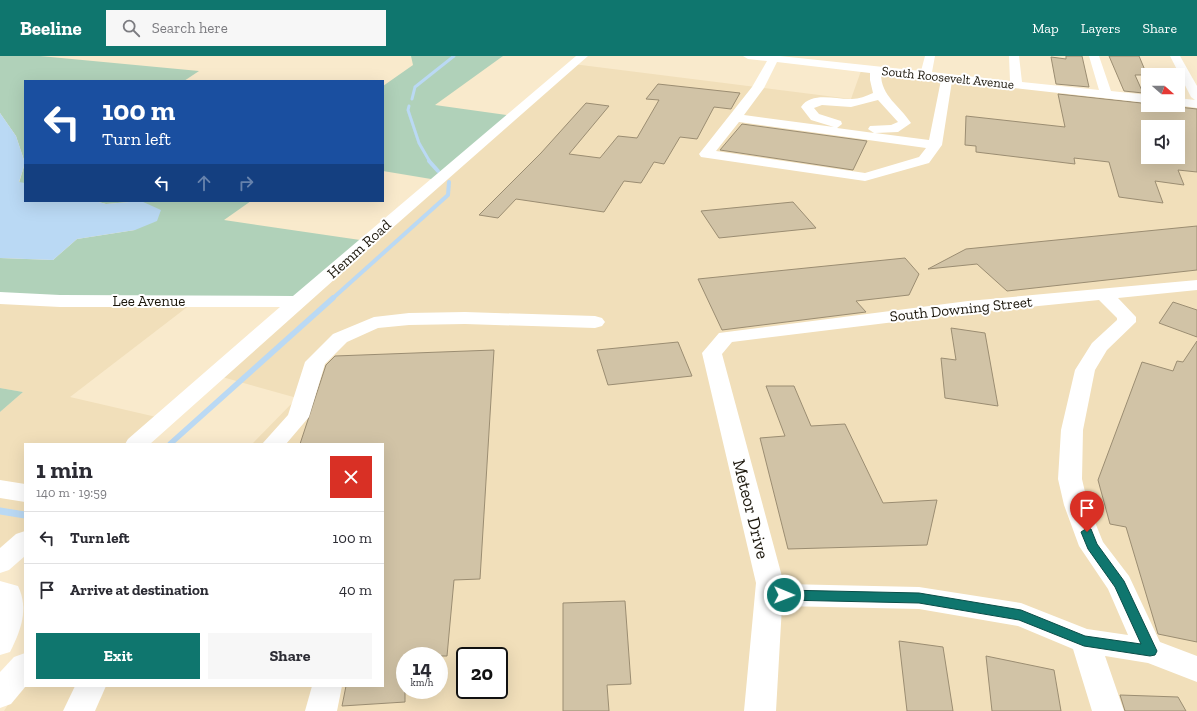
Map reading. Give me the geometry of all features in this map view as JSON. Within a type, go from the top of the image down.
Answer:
[{"type":"street","name":"Hemm Road","points":[[137,443],[367,241],[583,56]]},
{"type":"street","name":"South Roosevelt Avenue","points":[[748,56],[774,57],[1141,98]]},
{"type":"street","points":[[926,74],[930,56]]},
{"type":"street","points":[[1014,56],[1016,84]]},
{"type":"street","points":[[1094,56],[1106,94]]},
{"type":"street","points":[[1175,56],[1197,97]]},
{"type":"street","points":[[774,57],[758,88],[736,118],[706,154],[865,177],[924,160],[935,145],[947,77]]},
{"type":"street","points":[[876,69],[875,78],[879,96],[903,118],[906,123],[902,126],[884,130],[834,124],[815,117],[807,107],[811,104],[819,102],[851,103],[879,96]]},
{"type":"street","points":[[1185,103],[1197,104]]},
{"type":"street","points":[[736,118],[935,145]]},
{"type":"street","name":"South Downing Street","points":[[726,337],[961,308],[1197,285]]},
{"type":"street","points":[[1103,294],[1128,317],[1126,322],[1099,348],[1085,370],[1072,430],[1070,479],[1076,505],[1092,546],[1120,584],[1150,651]]},
{"type":"street","name":"Lee Avenue","points":[[0,298],[60,301],[299,302]]},
{"type":"street","points":[[274,443],[298,417],[315,362],[340,338],[374,324],[409,319],[465,318],[595,322]]},
{"type":"street","name":"Meteor Drive","points":[[726,337],[712,353],[770,583],[760,711]]},
{"type":"street","points":[[0,488],[24,493]]},
{"type":"street","points":[[0,563],[24,542]]},
{"type":"street","points":[[0,592],[8,594],[11,601],[8,620],[0,643]]},
{"type":"street","points":[[769,595],[919,598],[1021,615],[1084,641],[1150,651],[1197,668]]},
{"type":"street","points":[[1084,641],[1108,711]]},
{"type":"street","points":[[0,694],[24,667]]},
{"type":"street","points":[[79,711],[91,687]]},
{"type":"street","points":[[321,711],[327,687]]},
{"type":"shaded area","points":[[573,64],[851,99],[862,68],[1141,98],[1141,112],[1185,112],[1185,104],[1197,104],[1197,711],[4,711],[21,684],[24,687],[384,687],[384,443],[253,443],[297,398],[215,375]]},
{"type":"shaded area","points":[[0,298],[195,301],[70,397],[165,419],[137,443],[24,443],[24,542],[0,563],[0,412],[23,392],[0,388]]},
{"type":"green space","points":[[0,56],[40,56],[199,71],[186,80],[24,80],[24,160],[16,136],[0,113]]},
{"type":"green space","points":[[411,56],[503,56],[435,105],[513,116],[437,180],[384,171],[384,85],[413,65]]},
{"type":"green space","points":[[24,166],[24,183],[19,183]]},
{"type":"green space","points":[[99,202],[129,202],[106,204]]},
{"type":"green space","points":[[141,202],[250,202],[224,220],[367,241],[299,302],[0,298],[0,258],[53,260],[77,239],[135,230]]},
{"type":"green space","points":[[0,388],[23,392],[0,412]]},
{"type":"water","points":[[0,113],[16,136],[24,160],[24,166],[19,182],[24,183],[24,202],[99,202],[106,204],[143,202],[161,210],[157,221],[135,230],[77,239],[53,260],[0,258]]},
{"type":"building","points":[[1066,56],[1082,56],[1089,87],[1056,84],[1051,57],[1066,59]]},
{"type":"building","points":[[1109,56],[1139,56],[1144,68],[1141,68],[1141,75],[1135,75],[1141,88],[1141,93],[1124,91]]},
{"type":"building","points":[[658,84],[740,93],[731,109],[714,107],[697,139],[680,137],[664,164],[654,162],[641,183],[624,181],[604,212],[516,199],[498,218],[479,215],[541,153],[586,103],[609,106],[569,154],[600,158],[618,136],[637,138],[659,100],[646,99]]},
{"type":"building","points":[[1058,94],[1141,103],[1141,112],[1185,112],[1185,108],[1197,109],[1197,172],[1178,170],[1184,185],[1155,181],[1163,203],[1119,197],[1109,162],[1074,158],[1075,164],[976,152],[976,146],[965,145],[966,116],[1065,127]]},
{"type":"building","points":[[742,124],[867,141],[853,170],[720,150]]},
{"type":"building","points":[[793,202],[816,228],[719,238],[701,211]]},
{"type":"building","points":[[1197,226],[1197,270],[1007,291],[977,264],[928,269],[966,249]]},
{"type":"building","points":[[905,258],[919,274],[909,295],[856,301],[866,312],[722,330],[698,279]]},
{"type":"building","points":[[1173,302],[1197,310],[1197,337],[1159,323]]},
{"type":"building","points":[[951,328],[985,333],[998,406],[945,398],[941,358],[956,360]]},
{"type":"building","points":[[1197,341],[1197,642],[1158,634],[1126,527],[1110,524],[1098,480],[1142,362],[1173,371],[1177,361],[1183,362]]},
{"type":"building","points":[[678,342],[692,376],[608,385],[597,350]]},
{"type":"building","points":[[494,350],[480,579],[454,580],[448,647],[396,647],[396,699],[405,699],[405,702],[342,706],[346,687],[384,687],[384,443],[300,443],[326,365],[335,356]]},
{"type":"building","points":[[766,386],[794,386],[811,426],[845,424],[883,503],[937,500],[927,545],[788,549],[760,438],[785,436]]},
{"type":"building","points":[[625,601],[631,684],[607,685],[609,711],[563,711],[563,603]]},
{"type":"building","points":[[899,641],[943,647],[953,711],[907,711]]},
{"type":"building","points":[[986,656],[1054,670],[1061,711],[992,711]]},
{"type":"building","points":[[1120,695],[1178,697],[1186,711],[1125,711]]},
{"type":"waterway","points":[[412,99],[415,87],[454,56]]},
{"type":"waterway","points":[[409,106],[408,110],[419,143],[430,162]]},
{"type":"waterway","points":[[429,161],[438,171]]},
{"type":"waterway","points":[[332,299],[448,195],[449,182]]},
{"type":"waterway","points":[[171,443],[333,298]]},
{"type":"waterway","points":[[0,511],[24,515]]},
{"type":"route","points":[[784,595],[919,598],[1021,615],[1084,641],[1150,651],[1120,584],[1092,546],[1087,532]]}]
